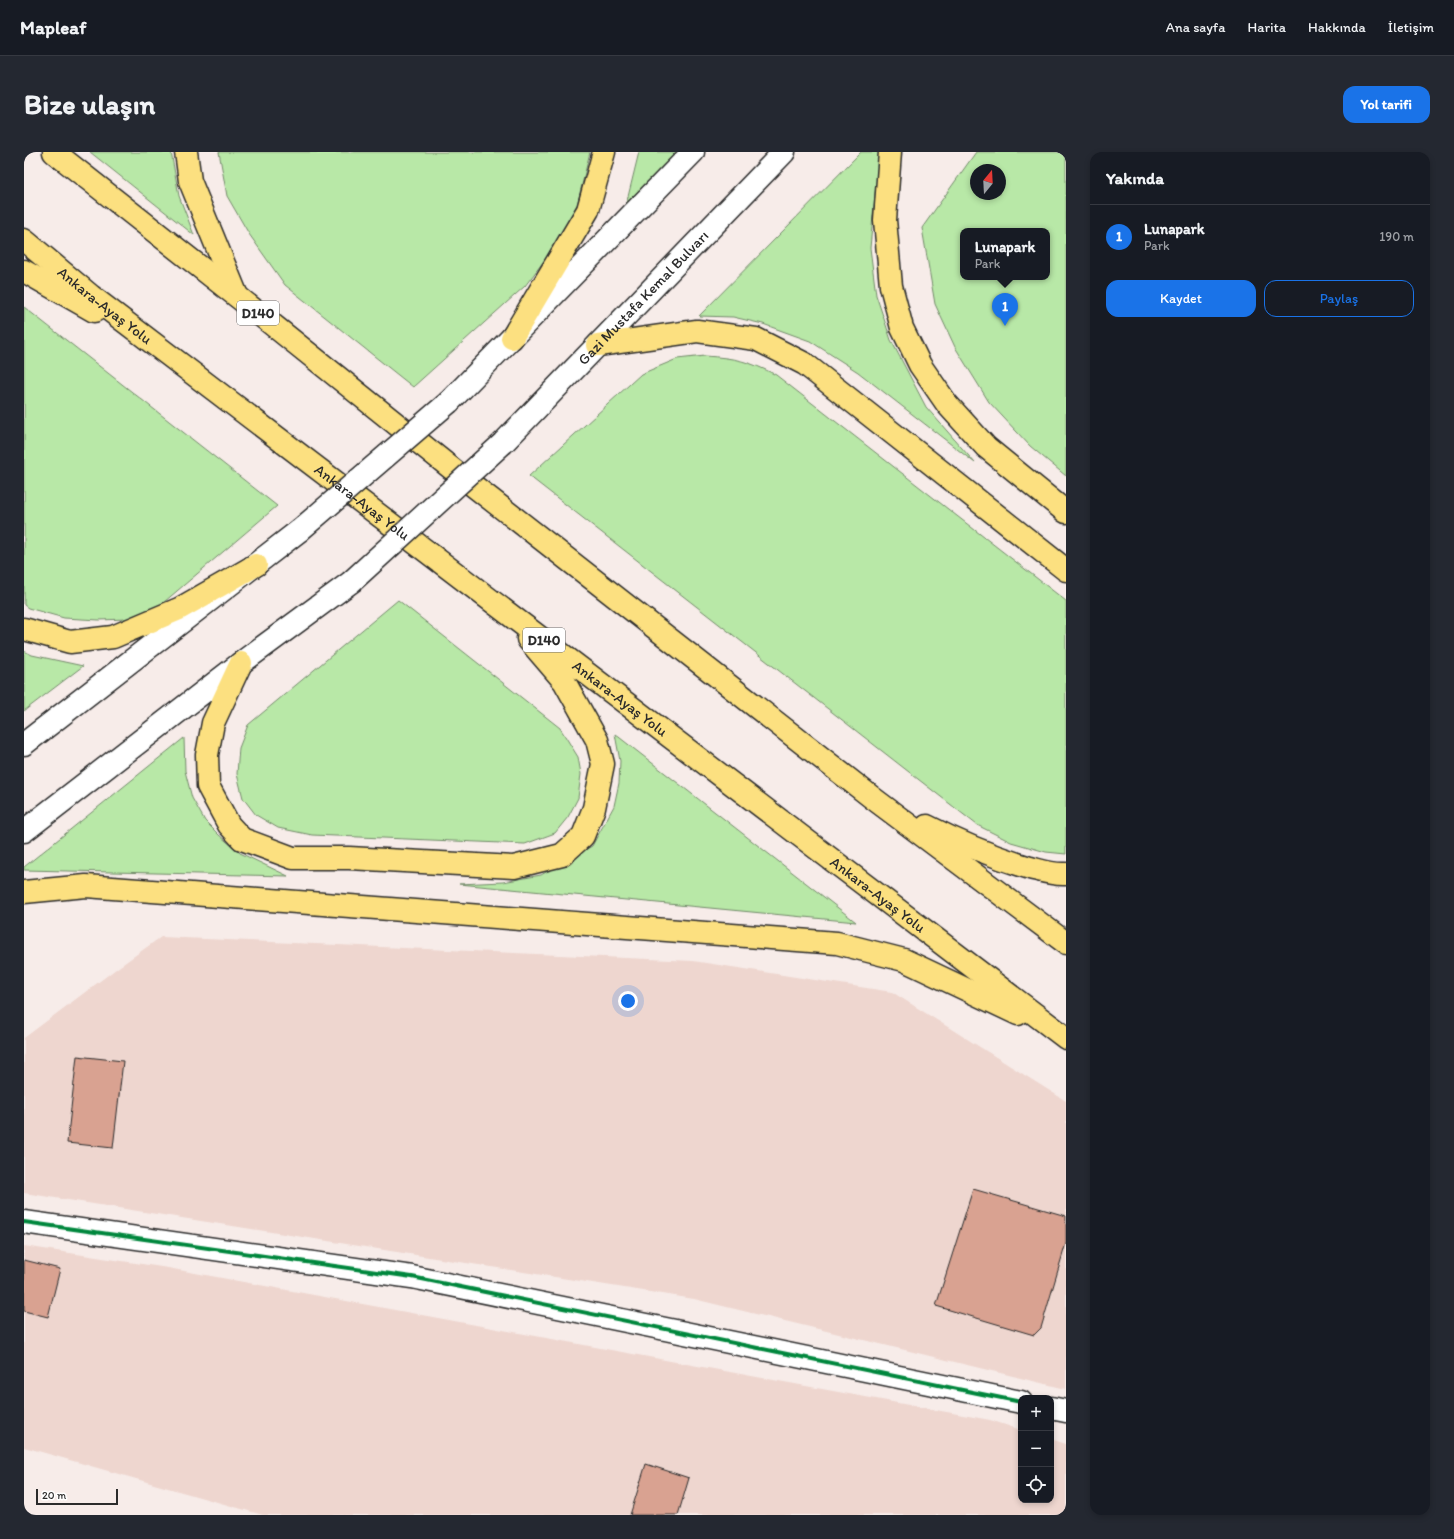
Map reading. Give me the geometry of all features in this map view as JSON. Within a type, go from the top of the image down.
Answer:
[{"type":"highway","name":"D140","points":[[54,152],[238,297],[467,481],[874,799],[1066,943]]},
{"type":"highway","points":[[186,152],[190,181],[238,297]]},
{"type":"highway","points":[[512,338],[588,210],[604,152]]},
{"type":"highway","points":[[890,152],[885,220],[891,286],[902,328],[917,358],[947,404],[986,447],[1066,512]]},
{"type":"highway","name":"Ankara-Ayaş Yolu","points":[[24,240],[91,296],[500,606],[1062,1036]]},
{"type":"highway","points":[[24,271],[174,358]]},
{"type":"highway","points":[[598,345],[697,330],[756,339],[805,364],[1066,570]]},
{"type":"highway","points":[[24,629],[70,642],[113,636],[179,609],[256,565]]},
{"type":"highway","points":[[241,663],[213,722],[207,755],[208,786],[229,826],[242,839],[293,858],[349,858],[514,867],[562,855],[582,836],[594,808],[603,764],[597,740],[564,681],[500,606]]},
{"type":"highway","points":[[874,799],[956,840],[1002,860],[1056,875],[1066,874]]},
{"type":"highway","points":[[24,892],[86,886],[837,943],[904,960],[1062,1036]]},
{"type":"main road","points":[[24,744],[300,530],[449,402],[693,152]]},
{"type":"main road","name":"Gazi Mustafa Kemal Bulvarı","points":[[24,830],[241,663],[351,582],[503,443],[784,152]]},
{"type":"main road","points":[[24,1222],[412,1277],[1018,1401]]},
{"type":"main road","points":[[1054,1409],[1066,1411]]},
{"type":"shaded area","points":[[161,937],[693,961],[892,992],[1066,1101],[1066,1389],[694,1299],[24,1193],[24,1038]]},
{"type":"shaded area","points":[[24,1246],[168,1268],[990,1420],[1018,1429],[1018,1503],[1054,1503],[1054,1440],[1066,1444],[1066,1515],[263,1515],[24,1447]]},
{"type":"green space","points":[[90,152],[171,152],[179,196],[194,235]]},
{"type":"green space","points":[[219,152],[590,152],[577,205],[562,237],[525,286],[413,387],[285,285],[249,234],[227,196]]},
{"type":"green space","points":[[639,152],[678,152],[626,205]]},
{"type":"green space","points":[[861,152],[880,152],[870,248],[876,295],[891,340],[926,407],[975,463],[858,372],[810,341],[763,324],[733,317],[699,316]]},
{"type":"green space","points":[[976,152],[1066,152],[1066,476],[1030,446],[989,402],[955,347],[935,304],[922,228]]},
{"type":"green space","points":[[24,307],[277,506],[157,608],[127,619],[99,620],[64,618],[28,608],[24,605]]},
{"type":"green space","points":[[705,356],[742,361],[758,366],[776,375],[1066,601],[1066,854],[1046,852],[1011,842],[977,825],[529,476],[641,374],[677,359]]},
{"type":"green space","points":[[398,600],[560,728],[578,757],[581,774],[578,798],[568,817],[555,833],[525,844],[312,835],[278,828],[256,815],[243,798],[237,774],[239,748],[248,725]]},
{"type":"green space","points":[[24,651],[32,655],[83,666],[24,711]]},
{"type":"green space","points":[[615,734],[856,922],[459,884],[503,882],[541,875],[592,846],[614,806],[619,783],[620,761]]},
{"type":"green space","points":[[184,738],[185,771],[192,798],[205,821],[240,853],[288,876],[24,870],[24,867]]},
{"type":"building","points":[[77,1056],[123,1061],[113,1148],[67,1143]]},
{"type":"building","points":[[973,1189],[1066,1216],[1066,1243],[1041,1328],[1034,1335],[936,1306]]},
{"type":"building","points":[[24,1260],[60,1269],[48,1317],[24,1311]]},
{"type":"building","points":[[646,1464],[689,1478],[678,1515],[630,1515]]},
{"type":"cycle path","points":[[24,1222],[412,1277],[1018,1401]]},
{"type":"place","name":"Lunapark","points":[[1005,326]]}]
